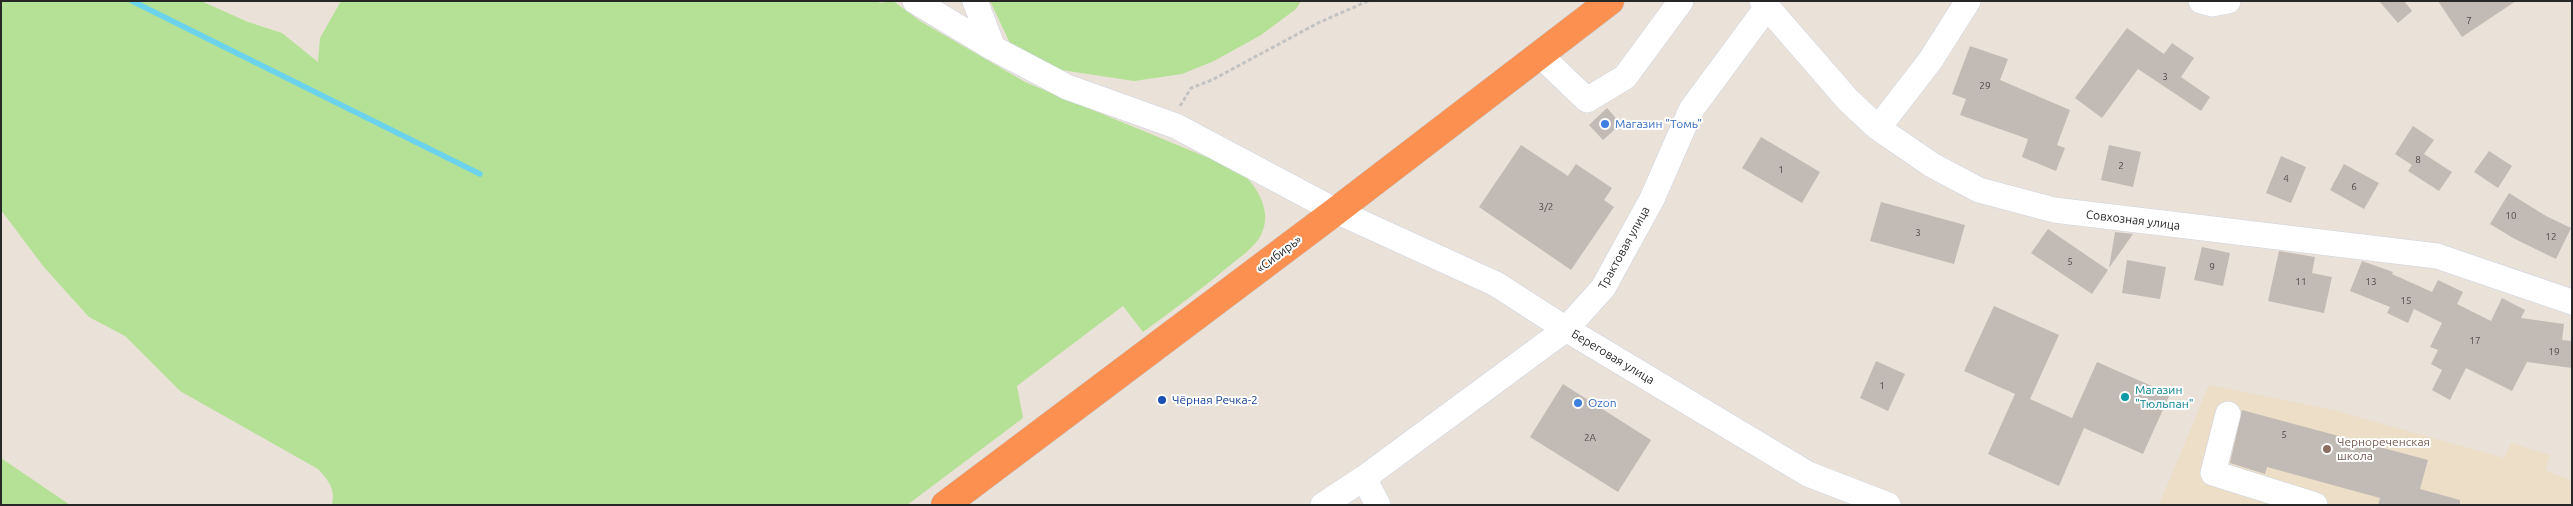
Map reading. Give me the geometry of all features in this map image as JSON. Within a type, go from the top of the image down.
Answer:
[{"type":"highway","name":"«Сибирь»","points":[[945,505],[1336,211],[1610,1]]},
{"type":"street","name":"Береговая улица","points":[[915,1],[993,48],[1067,87],[1176,126],[1336,211],[1496,284],[1566,329],[1808,474],[1888,505]]},
{"type":"street","points":[[976,1],[993,48]]},
{"type":"street","points":[[1540,55],[1586,100],[1625,77],[1681,1]]},
{"type":"street","points":[[1878,128],[1930,61],[1968,1]]},
{"type":"street","points":[[2201,1],[2212,4],[2228,1]]},
{"type":"street","name":"Совхозная улица","points":[[1764,4],[1848,100],[1878,128],[1932,165],[1979,190],[2054,210],[2437,256],[2572,302]]},
{"type":"street","name":"Трактовая улица","points":[[1323,505],[1364,478],[1566,329],[1603,288],[1652,199],[1692,110],[1764,4]]},
{"type":"street","points":[[2228,414],[2213,473],[2315,505]]},
{"type":"street","points":[[1364,478],[1378,505]]},
{"type":"path","points":[[1176,126],[1177,111],[1191,88],[1212,80],[1318,23],[1368,1]]},
{"type":"shaded area","name":"Чернореченская школа","points":[[2209,385],[2333,410],[2504,458],[2511,443],[2550,455],[2545,470],[2570,480],[2572,505],[2159,505]]},
{"type":"green space","points":[[1,1],[201,1],[248,22],[282,33],[318,62],[320,38],[341,1],[877,1],[880,3],[893,1],[920,21],[1025,82],[1240,171],[1252,184],[1261,200],[1264,208],[1264,226],[1258,240],[1246,252],[1143,332],[1123,306],[1017,386],[1023,418],[907,505],[332,505],[332,489],[318,469],[180,391],[125,336],[89,317],[43,266],[1,210]]},
{"type":"green space","points":[[990,1],[1301,1],[1296,9],[1261,35],[1214,61],[1182,74],[1134,81],[1055,69],[1010,43]]},
{"type":"green space","points":[[1,458],[70,505],[1,505]]},
{"type":"building","points":[[2379,1],[2404,1],[2412,11],[2398,23]]},
{"type":"building","points":[[2438,1],[2516,1],[2462,37]]},
{"type":"building","points":[[2127,28],[2164,54],[2172,43],[2194,58],[2181,77],[2210,97],[2201,111],[2138,69],[2102,118],[2075,98]]},
{"type":"building","points":[[1970,46],[2008,59],[2000,80],[2070,110],[2057,145],[2065,148],[2056,171],[2022,157],[2028,139],[1960,115],[1966,99],[1952,94]]},
{"type":"building","name":"Магазин \"Томь\"","points":[[1607,108],[1621,124],[1603,140],[1589,125]]},
{"type":"building","points":[[2413,126],[2434,140],[2424,154],[2452,172],[2439,191],[2408,171],[2412,165],[2395,154]]},
{"type":"building","points":[[1761,137],[1820,172],[1802,203],[1742,168]]},
{"type":"building","points":[[1521,145],[1568,176],[1576,164],[1612,188],[1604,200],[1614,207],[1571,270],[1479,207]]},
{"type":"building","points":[[2109,145],[2141,152],[2133,187],[2101,180]]},
{"type":"building","points":[[2489,151],[2512,166],[2498,188],[2474,172]]},
{"type":"building","points":[[2281,156],[2306,167],[2291,203],[2266,193]]},
{"type":"building","points":[[2344,164],[2379,183],[2364,209],[2330,190]]},
{"type":"building","points":[[2509,193],[2546,216],[2571,228],[2556,259],[2513,238],[2490,224]]},
{"type":"building","points":[[1881,202],[1965,225],[1954,264],[1870,241]]},
{"type":"building","points":[[2048,229],[2108,270],[2092,294],[2031,253]]},
{"type":"building","points":[[2115,232],[2133,234],[2109,268]]},
{"type":"building","points":[[2202,247],[2230,253],[2223,286],[2194,280]]},
{"type":"building","points":[[2279,251],[2315,257],[2312,273],[2332,277],[2324,313],[2268,301]]},
{"type":"building","points":[[2127,260],[2166,267],[2160,299],[2122,293]]},
{"type":"building","points":[[2362,261],[2393,272],[2392,274],[2432,292],[2438,280],[2463,292],[2457,304],[2491,321],[2502,298],[2525,310],[2521,318],[2564,324],[2562,340],[2572,341],[2572,368],[2527,362],[2512,391],[2466,368],[2450,400],[2432,390],[2442,370],[2431,364],[2438,350],[2430,347],[2442,323],[2414,309],[2408,323],[2387,313],[2390,307],[2350,291]]},
{"type":"building","name":"Магазин \"Тюльпан\"","points":[[1994,306],[2059,335],[2030,399],[2072,418],[2097,362],[2170,394],[2143,454],[2084,428],[2059,486],[1988,454],[2015,394],[1964,371]]},
{"type":"building","points":[[1876,361],[1905,374],[1888,411],[1860,398]]},
{"type":"building","points":[[1563,384],[1651,440],[1618,492],[1530,437]]},
{"type":"building","points":[[2242,410],[2428,460],[2420,489],[2460,500],[2460,505],[2378,505],[2380,498],[2267,467],[2265,474],[2230,463]]},
{"type":"waterway","points":[[132,1],[480,174]]},
{"type":"place","name":"Магазин \"Томь\"","points":[[1605,124]]},
{"type":"place","name":"Магазин \"Тюльпан\"","points":[[2125,397]]},
{"type":"place","name":"Чёрная Речка-2","points":[[1162,400]]},
{"type":"place","name":"Ozon","points":[[1578,403]]},
{"type":"place","name":"Чернореченская школа","points":[[2327,449]]}]
